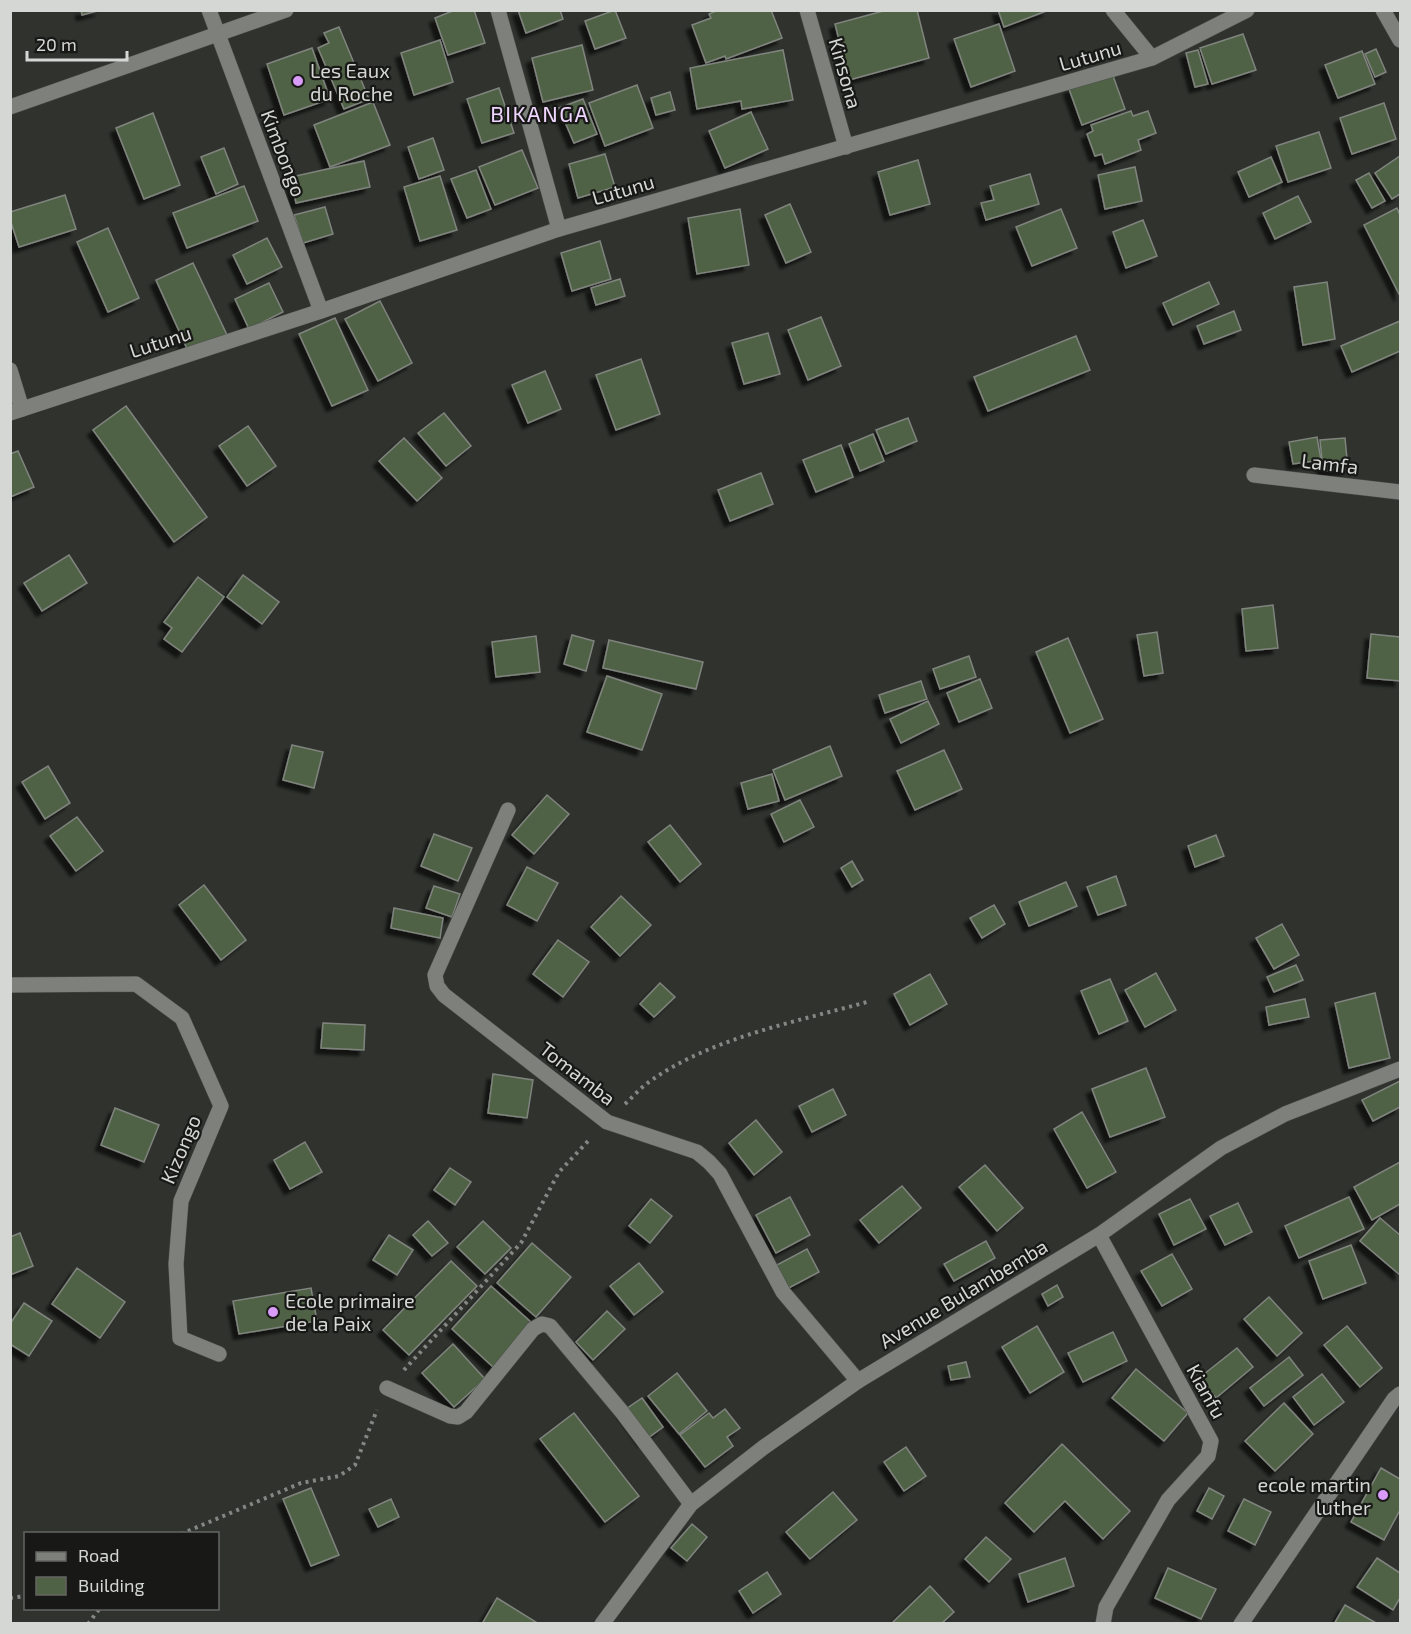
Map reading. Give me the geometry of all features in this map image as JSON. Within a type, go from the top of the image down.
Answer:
[{"type":"street","name":"Kimbongo","points":[[209,10],[321,311]]},
{"type":"street","points":[[10,107],[286,10]]},
{"type":"street","points":[[498,10],[559,229]]},
{"type":"street","name":"Kinsona","points":[[807,10],[846,147]]},
{"type":"street","points":[[1113,10],[1152,58]]},
{"type":"street","name":"Lutunu","points":[[16,411],[321,311],[559,229],[1152,58],[1247,10]]},
{"type":"street","points":[[1383,10],[1401,40]]},
{"type":"street","points":[[10,370],[16,411]]},
{"type":"street","name":"Lamfa","points":[[1254,475],[1401,492]]},
{"type":"street","name":"Tomamba","points":[[508,810],[435,975],[436,986],[444,995],[607,1122],[697,1152],[710,1162],[720,1174],[783,1292],[858,1381]]},
{"type":"street","name":"Kizongo","points":[[10,985],[136,984],[182,1018],[221,1106],[181,1201],[176,1264],[180,1338],[219,1354]]},
{"type":"street","name":"Avenue Bulambemba","points":[[602,1623],[691,1504],[764,1447],[858,1381],[1099,1235],[1221,1148],[1286,1114],[1401,1069]]},
{"type":"street","name":"Kianfu","points":[[1099,1235],[1211,1441],[1208,1456],[1168,1500],[1106,1606],[1103,1623]]},
{"type":"street","points":[[387,1388],[450,1416],[458,1417],[466,1412],[533,1329],[542,1324],[550,1326],[622,1412],[691,1504]]},
{"type":"street","points":[[1240,1623],[1394,1400],[1401,1395]]},
{"type":"path","points":[[183,1532],[301,1483],[339,1476],[355,1465],[387,1388],[521,1243],[559,1172],[647,1083],[683,1060],[744,1037],[867,1002]]},
{"type":"path","points":[[88,1623],[98,1610]]},
{"type":"building","points":[[81,10],[101,10],[82,15]]},
{"type":"building","points":[[455,10],[474,10],[485,43],[448,55],[435,18]]},
{"type":"building","points":[[518,10],[560,10],[563,19],[526,33]]},
{"type":"building","points":[[615,10],[626,38],[595,49],[585,21]]},
{"type":"building","points":[[718,10],[771,10],[782,38],[726,59],[725,56],[706,63],[692,25],[711,18],[709,14]]},
{"type":"building","points":[[887,10],[917,10],[929,58],[849,80],[835,24]]},
{"type":"building","points":[[998,10],[1049,10],[1004,27]]},
{"type":"building","points":[[999,24],[1015,71],[971,87],[954,39]]},
{"type":"building","points":[[339,27],[369,99],[344,109],[318,48],[329,43],[324,33]]},
{"type":"building","points":[[1243,34],[1256,70],[1212,84],[1200,48]]},
{"type":"building","points":[[440,40],[453,82],[414,95],[401,53]]},
{"type":"building","points":[[582,45],[593,90],[543,102],[532,58]]},
{"type":"building","name":"Les Eaux du Roche","points":[[312,48],[330,99],[284,115],[267,64]]},
{"type":"building","points":[[1376,49],[1386,72],[1375,77],[1365,54]]},
{"type":"building","points":[[783,50],[793,100],[742,109],[741,101],[697,109],[690,68]]},
{"type":"building","points":[[1198,50],[1208,84],[1195,87],[1186,53]]},
{"type":"building","points":[[1362,51],[1375,84],[1338,98],[1325,65]]},
{"type":"building","points":[[1112,73],[1125,109],[1082,125],[1069,89]]},
{"type":"building","points":[[637,85],[653,128],[605,146],[589,103]]},
{"type":"building","points":[[499,88],[514,133],[482,143],[467,99]]},
{"type":"building","points":[[670,92],[675,110],[656,115],[651,98]]},
{"type":"building","points":[[583,99],[597,134],[574,143],[559,108]]},
{"type":"building","points":[[373,102],[390,145],[330,167],[314,125]]},
{"type":"building","points":[[1384,103],[1396,139],[1352,154],[1340,118]]},
{"type":"building","points":[[1131,111],[1133,116],[1148,111],[1156,133],[1138,140],[1141,150],[1105,164],[1102,154],[1095,156],[1087,134],[1093,131],[1091,125]]},
{"type":"building","points":[[751,112],[768,149],[725,168],[709,131]]},
{"type":"building","points":[[153,113],[180,185],[144,199],[116,128]]},
{"type":"building","points":[[1319,132],[1331,168],[1288,182],[1276,146]]},
{"type":"building","points":[[433,138],[444,170],[419,179],[408,147]]},
{"type":"building","points":[[224,148],[238,184],[216,194],[201,157]]},
{"type":"building","points":[[522,150],[538,188],[495,205],[479,167]]},
{"type":"building","points":[[605,154],[615,187],[578,198],[569,164]]},
{"type":"building","points":[[1400,156],[1400,194],[1392,199],[1375,173]]},
{"type":"building","points":[[1271,157],[1282,182],[1249,197],[1238,172]]},
{"type":"building","points":[[918,160],[930,204],[890,215],[878,172]]},
{"type":"building","points":[[364,161],[370,187],[296,203],[291,177]]},
{"type":"building","points":[[1135,167],[1142,201],[1105,209],[1098,175]]},
{"type":"building","points":[[476,170],[491,209],[467,218],[451,179]]},
{"type":"building","points":[[1369,173],[1385,201],[1372,208],[1356,180]]},
{"type":"building","points":[[1030,174],[1039,204],[986,220],[981,203],[994,200],[990,186]]},
{"type":"building","points":[[440,176],[457,230],[420,241],[404,187]]},
{"type":"building","points":[[244,186],[258,221],[187,248],[173,213]]},
{"type":"building","points":[[65,195],[76,229],[19,247],[10,212]]},
{"type":"building","points":[[1298,196],[1311,222],[1275,239],[1263,213]]},
{"type":"building","points":[[790,204],[811,252],[786,263],[765,215]]},
{"type":"building","points":[[325,207],[333,234],[303,243],[294,215]]},
{"type":"building","points":[[1397,208],[1400,215],[1400,296],[1364,225]]},
{"type":"building","points":[[740,209],[749,265],[697,274],[688,218]]},
{"type":"building","points":[[1061,209],[1077,248],[1032,266],[1016,227]]},
{"type":"building","points":[[1143,220],[1157,256],[1126,268],[1113,232]]},
{"type":"building","points":[[108,228],[139,298],[108,312],[77,242]]},
{"type":"building","points":[[267,238],[282,267],[247,284],[233,255]]},
{"type":"building","points":[[600,241],[611,279],[572,291],[561,253]]},
{"type":"building","points":[[193,263],[227,335],[189,353],[156,280]]},
{"type":"building","points":[[620,279],[625,296],[596,305],[591,288]]},
{"type":"building","points":[[1209,282],[1219,304],[1173,325],[1163,303]]},
{"type":"building","points":[[1327,282],[1335,339],[1303,345],[1294,287]]},
{"type":"building","points":[[269,283],[283,312],[249,329],[235,299]]},
{"type":"building","points":[[380,301],[412,363],[378,381],[345,319]]},
{"type":"building","points":[[1234,311],[1241,330],[1204,344],[1197,326]]},
{"type":"building","points":[[821,317],[841,366],[808,380],[788,330]]},
{"type":"building","points":[[335,318],[368,390],[332,406],[299,334]]},
{"type":"building","points":[[1400,321],[1400,351],[1352,372],[1341,346]]},
{"type":"building","points":[[768,333],[780,374],[744,384],[732,343]]},
{"type":"building","points":[[1076,336],[1090,370],[988,411],[974,377]]},
{"type":"building","points":[[641,359],[660,414],[616,430],[596,375]]},
{"type":"building","points":[[545,371],[561,409],[528,423],[512,385]]},
{"type":"building","points":[[126,406],[207,517],[174,542],[93,430]]},
{"type":"building","points":[[444,413],[471,446],[446,466],[418,433]]},
{"type":"building","points":[[908,418],[917,441],[886,454],[876,430]]},
{"type":"building","points":[[248,426],[276,466],[247,486],[219,446]]},
{"type":"building","points":[[873,434],[884,461],[860,471],[849,444]]},
{"type":"building","points":[[1317,437],[1321,460],[1293,464],[1289,442]]},
{"type":"building","points":[[404,438],[442,478],[417,501],[379,461]]},
{"type":"building","points":[[1345,438],[1348,469],[1323,471],[1320,440]]},
{"type":"building","points":[[841,445],[853,477],[816,492],[803,460]]},
{"type":"building","points":[[18,451],[34,487],[10,497],[10,454]]},
{"type":"building","points":[[761,473],[773,504],[730,521],[718,490]]},
{"type":"building","points":[[69,555],[87,583],[42,611],[24,583]]},
{"type":"building","points":[[243,575],[279,602],[262,624],[227,597]]},
{"type":"building","points":[[198,577],[224,597],[182,652],[164,639],[172,628],[164,622]]},
{"type":"building","points":[[1273,605],[1278,648],[1246,651],[1242,609]]},
{"type":"building","points":[[1157,632],[1163,673],[1144,676],[1137,635]]},
{"type":"building","points":[[1371,634],[1400,637],[1400,681],[1367,678]]},
{"type":"building","points":[[572,635],[594,641],[586,671],[564,664]]},
{"type":"building","points":[[536,636],[540,672],[496,677],[492,642]]},
{"type":"building","points":[[1068,638],[1103,719],[1070,733],[1036,652]]},
{"type":"building","points":[[609,640],[703,662],[696,689],[603,668]]},
{"type":"building","points":[[969,656],[976,677],[940,689],[933,669]]},
{"type":"building","points":[[607,676],[662,694],[642,750],[587,732]]},
{"type":"building","points":[[980,679],[992,708],[959,722],[947,693]]},
{"type":"building","points":[[921,681],[927,699],[885,713],[879,695]]},
{"type":"building","points":[[928,701],[939,724],[901,743],[890,719]]},
{"type":"building","points":[[292,745],[323,752],[314,788],[283,780]]},
{"type":"building","points":[[830,746],[842,776],[785,800],[773,770]]},
{"type":"building","points":[[944,750],[962,789],[915,810],[897,771]]},
{"type":"building","points":[[48,766],[70,803],[45,819],[22,782]]},
{"type":"building","points":[[772,774],[779,801],[748,809],[741,783]]},
{"type":"building","points":[[547,795],[569,814],[534,854],[512,835]]},
{"type":"building","points":[[800,800],[814,827],[784,842],[771,814]]},
{"type":"building","points":[[77,817],[103,851],[76,871],[50,836]]},
{"type":"building","points":[[670,825],[701,864],[680,882],[648,842]]},
{"type":"building","points":[[434,834],[472,848],[458,881],[421,866]]},
{"type":"building","points":[[1216,835],[1224,856],[1195,867],[1188,846]]},
{"type":"building","points":[[852,861],[863,880],[852,887],[841,868]]},
{"type":"building","points":[[527,867],[558,883],[537,921],[507,905]]},
{"type":"building","points":[[1116,876],[1126,905],[1098,915],[1087,887]]},
{"type":"building","points":[[1066,882],[1077,906],[1029,926],[1019,902]]},
{"type":"building","points":[[204,885],[246,940],[221,960],[179,905]]},
{"type":"building","points":[[434,886],[460,894],[452,917],[426,908]]},
{"type":"building","points":[[621,896],[651,925],[620,956],[591,927]]},
{"type":"building","points":[[994,905],[1005,924],[982,938],[970,918]]},
{"type":"building","points":[[394,908],[443,918],[440,938],[391,928]]},
{"type":"building","points":[[1282,924],[1299,955],[1274,969],[1256,938]]},
{"type":"building","points":[[558,940],[589,962],[563,997],[533,974]]},
{"type":"building","points":[[1296,965],[1303,980],[1274,992],[1267,977]]},
{"type":"building","points":[[1156,973],[1176,1010],[1145,1027],[1125,990]]},
{"type":"building","points":[[930,974],[947,1004],[910,1025],[894,994]]},
{"type":"building","points":[[1110,979],[1128,1021],[1099,1034],[1081,991]]},
{"type":"building","points":[[660,983],[675,997],[654,1017],[640,1004]]},
{"type":"building","points":[[1375,993],[1390,1058],[1349,1068],[1335,1003]]},
{"type":"building","points":[[1305,999],[1309,1017],[1269,1025],[1266,1007]]},
{"type":"building","points":[[323,1023],[365,1025],[364,1050],[321,1048]]},
{"type":"building","points":[[1146,1068],[1165,1117],[1110,1137],[1092,1089]]},
{"type":"building","points":[[493,1074],[533,1080],[527,1118],[488,1113]]},
{"type":"building","points":[[1400,1081],[1400,1107],[1373,1121],[1362,1100]]},
{"type":"building","points":[[833,1089],[846,1115],[812,1132],[799,1106]]},
{"type":"building","points":[[115,1108],[159,1125],[144,1162],[101,1145]]},
{"type":"building","points":[[1082,1112],[1116,1172],[1087,1188],[1054,1129]]},
{"type":"building","points":[[756,1120],[782,1152],[754,1175],[729,1143]]},
{"type":"building","points":[[305,1142],[322,1172],[290,1189],[274,1160]]},
{"type":"building","points":[[1400,1162],[1400,1204],[1372,1220],[1354,1187]]},
{"type":"building","points":[[985,1165],[1023,1208],[997,1231],[959,1187]]},
{"type":"building","points":[[450,1168],[471,1182],[455,1205],[434,1190]]},
{"type":"building","points":[[902,1186],[921,1208],[879,1243],[860,1220]]},
{"type":"building","points":[[790,1197],[810,1235],[776,1253],[756,1215]]},
{"type":"building","points":[[1349,1197],[1364,1229],[1299,1258],[1285,1226]]},
{"type":"building","points":[[651,1199],[672,1216],[650,1243],[629,1226]]},
{"type":"building","points":[[1190,1199],[1206,1229],[1174,1245],[1159,1214]]},
{"type":"building","points":[[1238,1203],[1252,1232],[1225,1245],[1210,1216]]},
{"type":"building","points":[[1380,1218],[1400,1235],[1400,1275],[1360,1241]]},
{"type":"building","points":[[428,1221],[448,1243],[432,1256],[413,1235]]},
{"type":"building","points":[[483,1221],[511,1248],[485,1274],[457,1247]]},
{"type":"building","points":[[20,1233],[33,1266],[10,1275],[10,1237]]},
{"type":"building","points":[[389,1235],[413,1250],[397,1275],[373,1260]]},
{"type":"building","points":[[986,1241],[995,1258],[954,1281],[944,1264]]},
{"type":"building","points":[[532,1243],[571,1277],[536,1317],[497,1283]]},
{"type":"building","points":[[1351,1245],[1366,1283],[1323,1299],[1309,1261]]},
{"type":"building","points":[[807,1249],[819,1272],[785,1290],[773,1267]]},
{"type":"building","points":[[1172,1254],[1192,1289],[1162,1306],[1141,1271]]},
{"type":"building","points":[[451,1261],[477,1286],[409,1355],[383,1330]]},
{"type":"building","points":[[639,1263],[663,1292],[634,1315],[610,1286]]},
{"type":"building","points":[[77,1268],[125,1302],[100,1338],[52,1304]]},
{"type":"building","points":[[1057,1285],[1063,1297],[1048,1306],[1042,1294]]},
{"type":"building","points":[[491,1286],[532,1323],[493,1367],[452,1329]]},
{"type":"building","points":[[311,1288],[317,1321],[239,1334],[233,1301]]},
{"type":"building","points":[[1269,1297],[1302,1333],[1277,1356],[1244,1319]]},
{"type":"building","points":[[24,1303],[52,1321],[29,1356],[10,1344],[10,1324]]},
{"type":"building","points":[[607,1311],[625,1329],[593,1360],[576,1342]]},
{"type":"building","points":[[1037,1326],[1064,1372],[1030,1393],[1002,1347]]},
{"type":"building","points":[[1347,1326],[1382,1368],[1360,1387],[1324,1345]]},
{"type":"building","points":[[1113,1332],[1127,1361],[1083,1382],[1068,1353]]},
{"type":"building","points":[[453,1344],[485,1379],[454,1407],[422,1373]]},
{"type":"building","points":[[1237,1348],[1253,1367],[1216,1398],[1199,1378]]},
{"type":"building","points":[[1289,1357],[1303,1375],[1264,1406],[1250,1388]]},
{"type":"building","points":[[966,1362],[970,1377],[951,1380],[948,1366]]},
{"type":"building","points":[[1136,1369],[1188,1413],[1164,1441],[1112,1398]]},
{"type":"building","points":[[677,1373],[707,1411],[679,1434],[648,1396]]},
{"type":"building","points":[[1322,1374],[1344,1402],[1314,1425],[1293,1397]]},
{"type":"building","points":[[642,1398],[663,1427],[644,1441],[623,1411]]},
{"type":"building","points":[[1284,1403],[1313,1434],[1275,1471],[1245,1441]]},
{"type":"building","points":[[725,1409],[740,1428],[727,1437],[733,1446],[705,1467],[680,1435],[709,1413],[713,1418]]},
{"type":"building","points":[[574,1413],[639,1496],[605,1522],[540,1439]]},
{"type":"building","points":[[1062,1444],[1130,1511],[1103,1539],[1065,1501],[1034,1532],[1005,1503]]},
{"type":"building","points":[[906,1447],[926,1476],[904,1491],[884,1462]]},
{"type":"building","name":"ecole martin luther","points":[[1381,1468],[1400,1479],[1400,1510],[1384,1540],[1351,1522]]},
{"type":"building","points":[[311,1488],[339,1555],[311,1566],[283,1499]]},
{"type":"building","points":[[1209,1488],[1224,1496],[1212,1519],[1197,1511]]},
{"type":"building","points":[[833,1492],[857,1520],[810,1559],[786,1532]]},
{"type":"building","points":[[391,1499],[399,1517],[378,1527],[369,1509]]},
{"type":"building","points":[[1244,1499],[1271,1512],[1255,1545],[1228,1531]]},
{"type":"building","points":[[692,1524],[707,1537],[687,1561],[671,1548]]},
{"type":"building","points":[[986,1537],[1011,1559],[989,1582],[965,1559]]},
{"type":"building","points":[[1065,1558],[1074,1586],[1028,1602],[1019,1574]]},
{"type":"building","points":[[1377,1558],[1400,1573],[1400,1598],[1393,1610],[1357,1587]]},
{"type":"building","points":[[1168,1568],[1216,1589],[1201,1619],[1155,1598]]},
{"type":"building","points":[[767,1572],[781,1594],[753,1613],[739,1591]]},
{"type":"building","points":[[930,1586],[954,1612],[941,1624],[891,1624]]},
{"type":"building","points":[[497,1598],[539,1624],[482,1624]]},
{"type":"building","points":[[1345,1605],[1376,1623],[1376,1624],[1334,1624]]},
{"type":"place","name":"Les Eaux du Roche","points":[[298,81]]},
{"type":"place","name":"Ecole primaire de la Paix","points":[[273,1312]]},
{"type":"place","name":"ecole martin luther","points":[[1383,1495]]},
{"type":"district","name":"BIKANGA","points":[[540,113]]}]
